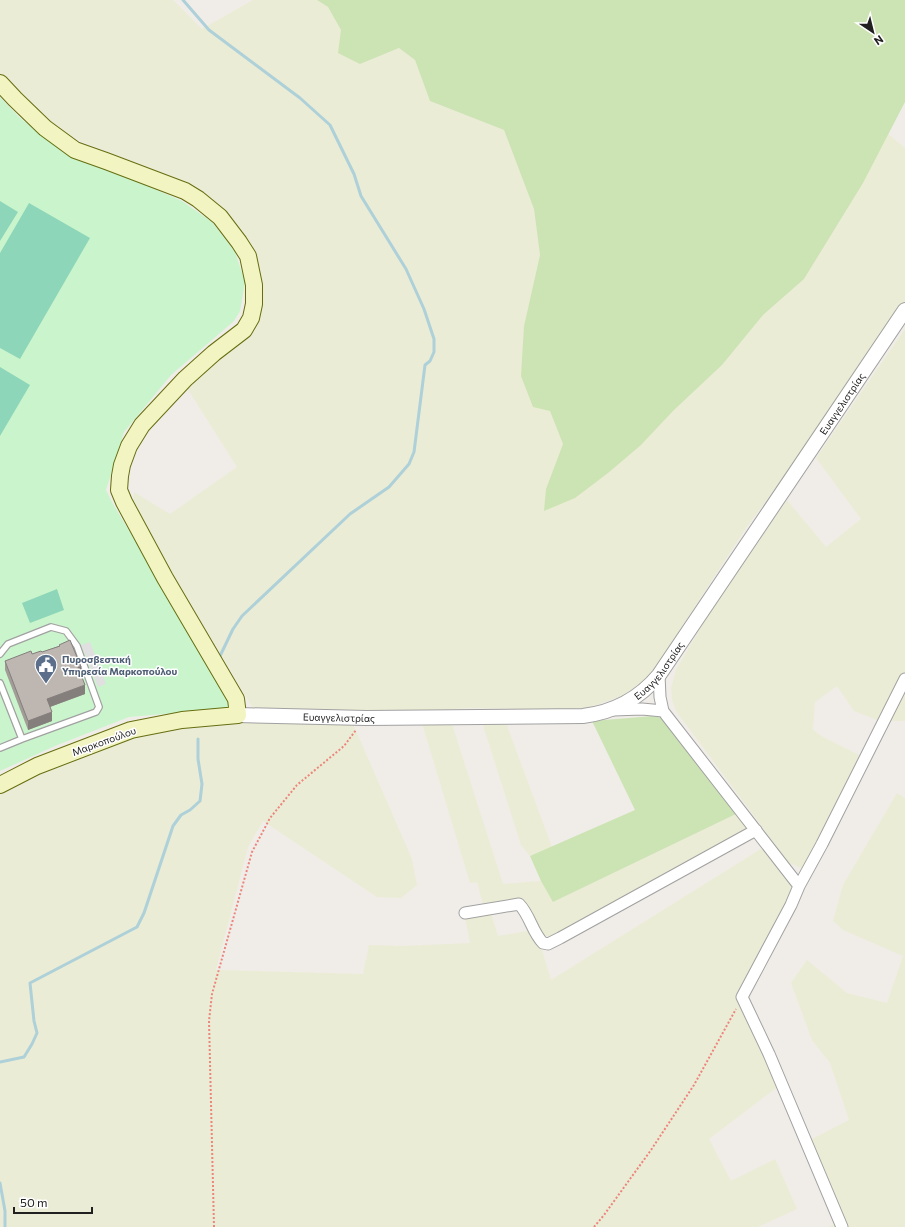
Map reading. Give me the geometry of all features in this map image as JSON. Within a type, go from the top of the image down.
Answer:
[{"type":"main road","points":[[0,83],[45,128],[75,150],[179,189],[198,199],[220,217],[240,242],[248,256],[254,285],[254,304],[251,318],[244,330],[214,353],[185,379],[142,425],[127,452],[122,465],[120,483],[120,490],[124,502],[165,578],[236,700],[238,715]]},
{"type":"main road","name":"Μαρκοπούλου","points":[[0,786],[37,766],[132,730],[182,720],[238,715]]},
{"type":"street","name":"Ευαγγελιστρίας","points":[[238,715],[366,718],[583,716],[613,710],[637,696],[650,686],[659,675],[905,310]]},
{"type":"street","points":[[659,675],[660,697],[663,711],[799,886]]},
{"type":"street","points":[[842,1227],[769,1054],[742,997],[791,905],[799,886],[822,844],[905,678]]},
{"type":"street","points":[[613,710],[642,709],[663,711]]},
{"type":"street","points":[[465,913],[519,904],[525,909],[538,938],[543,943],[548,944],[756,830]]},
{"type":"lane","points":[[0,654],[8,644],[51,627],[66,631],[77,646],[99,707],[96,712],[0,748]]},
{"type":"lane","points":[[0,683],[22,739]]},
{"type":"path","points":[[214,1227],[209,1021],[212,994],[252,852],[270,818],[297,785],[344,746],[366,718]]},
{"type":"path","points":[[594,1227],[651,1150],[694,1085],[742,997]]},
{"type":"green space","points":[[0,0],[173,0],[202,29],[253,0],[317,0],[328,7],[360,64],[399,48],[415,60],[430,101],[504,130],[534,209],[540,255],[524,326],[550,411],[563,444],[546,489],[545,511],[641,445],[673,411],[722,365],[763,315],[804,279],[863,183],[888,134],[905,148],[905,304],[824,422],[746,528],[655,668],[640,684],[621,696],[591,707],[564,710],[473,708],[368,713],[253,708],[165,562],[136,511],[133,501],[134,492],[170,514],[237,467],[187,388],[223,354],[252,334],[258,325],[260,310],[253,256],[172,178],[80,141],[51,124],[0,76]]},
{"type":"green space","points":[[317,0],[905,0],[905,102],[863,183],[804,279],[763,315],[722,365],[673,411],[641,445],[575,498],[544,511],[546,489],[563,444],[550,411],[533,407],[521,376],[524,326],[540,255],[534,209],[504,130],[430,101],[415,60],[399,48],[360,64],[338,53],[341,30],[328,7]]},
{"type":"green space","points":[[0,97],[18,116],[47,140],[71,153],[182,201],[212,222],[235,252],[245,282],[240,311],[234,321],[171,375],[124,432],[106,490],[221,685],[233,708],[129,717],[55,746],[0,771]]},
{"type":"green space","points":[[0,201],[18,212],[0,241]]},
{"type":"green space","points":[[29,203],[90,238],[20,359],[0,348],[0,253]]},
{"type":"green space","points":[[905,329],[905,721],[880,721],[854,711],[837,686],[815,702],[813,730],[823,737],[861,756],[805,866],[801,868],[789,863],[676,711],[672,700],[671,688],[676,670],[711,610],[787,500],[826,547],[861,519],[816,458]]},
{"type":"green space","points":[[0,367],[30,385],[0,436]]},
{"type":"green space","points":[[57,589],[64,610],[30,623],[22,603]]},
{"type":"green space","points":[[653,716],[663,718],[738,813],[553,902],[541,881],[530,856],[635,810],[592,721]]},
{"type":"green space","points":[[246,721],[353,724],[412,859],[417,885],[401,898],[377,897],[263,821],[248,847],[216,970],[363,974],[369,945],[403,946],[470,943],[465,917],[491,913],[498,936],[528,931],[542,950],[551,980],[764,847],[794,885],[738,996],[779,1086],[709,1139],[731,1181],[775,1159],[797,1209],[758,1227],[0,1227],[0,792],[40,771],[139,732]]},
{"type":"green space","points":[[482,722],[506,723],[552,847],[530,856],[521,845]]},
{"type":"green space","points":[[422,723],[452,724],[503,884],[541,881],[553,902],[738,813],[750,829],[551,937],[543,935],[532,911],[517,898],[483,904],[477,882],[470,883]]},
{"type":"green space","points":[[897,793],[905,798],[905,1227],[828,1227],[844,1221],[812,1139],[849,1120],[830,1063],[812,1040],[791,983],[807,960],[847,993],[887,1003],[903,956],[843,930],[833,921],[843,885]]},
{"type":"shaded area","points":[[90,642],[106,684],[98,687],[81,645]]},
{"type":"building","name":"Πυροσβεστική Υπηρεσία Μαρκοπούλου","points":[[70,640],[81,667],[78,667],[85,685],[47,699],[52,712],[28,721],[5,661],[31,651],[32,654],[42,652],[60,646],[59,645]]},
{"type":"waterway","points":[[183,0],[209,30],[300,98],[330,125],[354,174],[361,196],[406,269],[424,309],[434,339],[434,352],[430,361],[425,365],[414,452],[409,464],[389,487],[350,514],[242,616],[233,629],[220,658]]},
{"type":"waterway","points":[[0,1062],[24,1057],[37,1033],[34,1021],[30,983],[137,927],[144,913],[173,826],[181,815],[190,810],[200,801],[202,784],[198,759],[198,739]]},
{"type":"waterway","points":[[0,1183],[5,1211],[5,1227]]},
{"type":"place","name":"Πυροσβεστική Υπηρεσία Μαρκοπούλου","points":[[46,684]]}]
